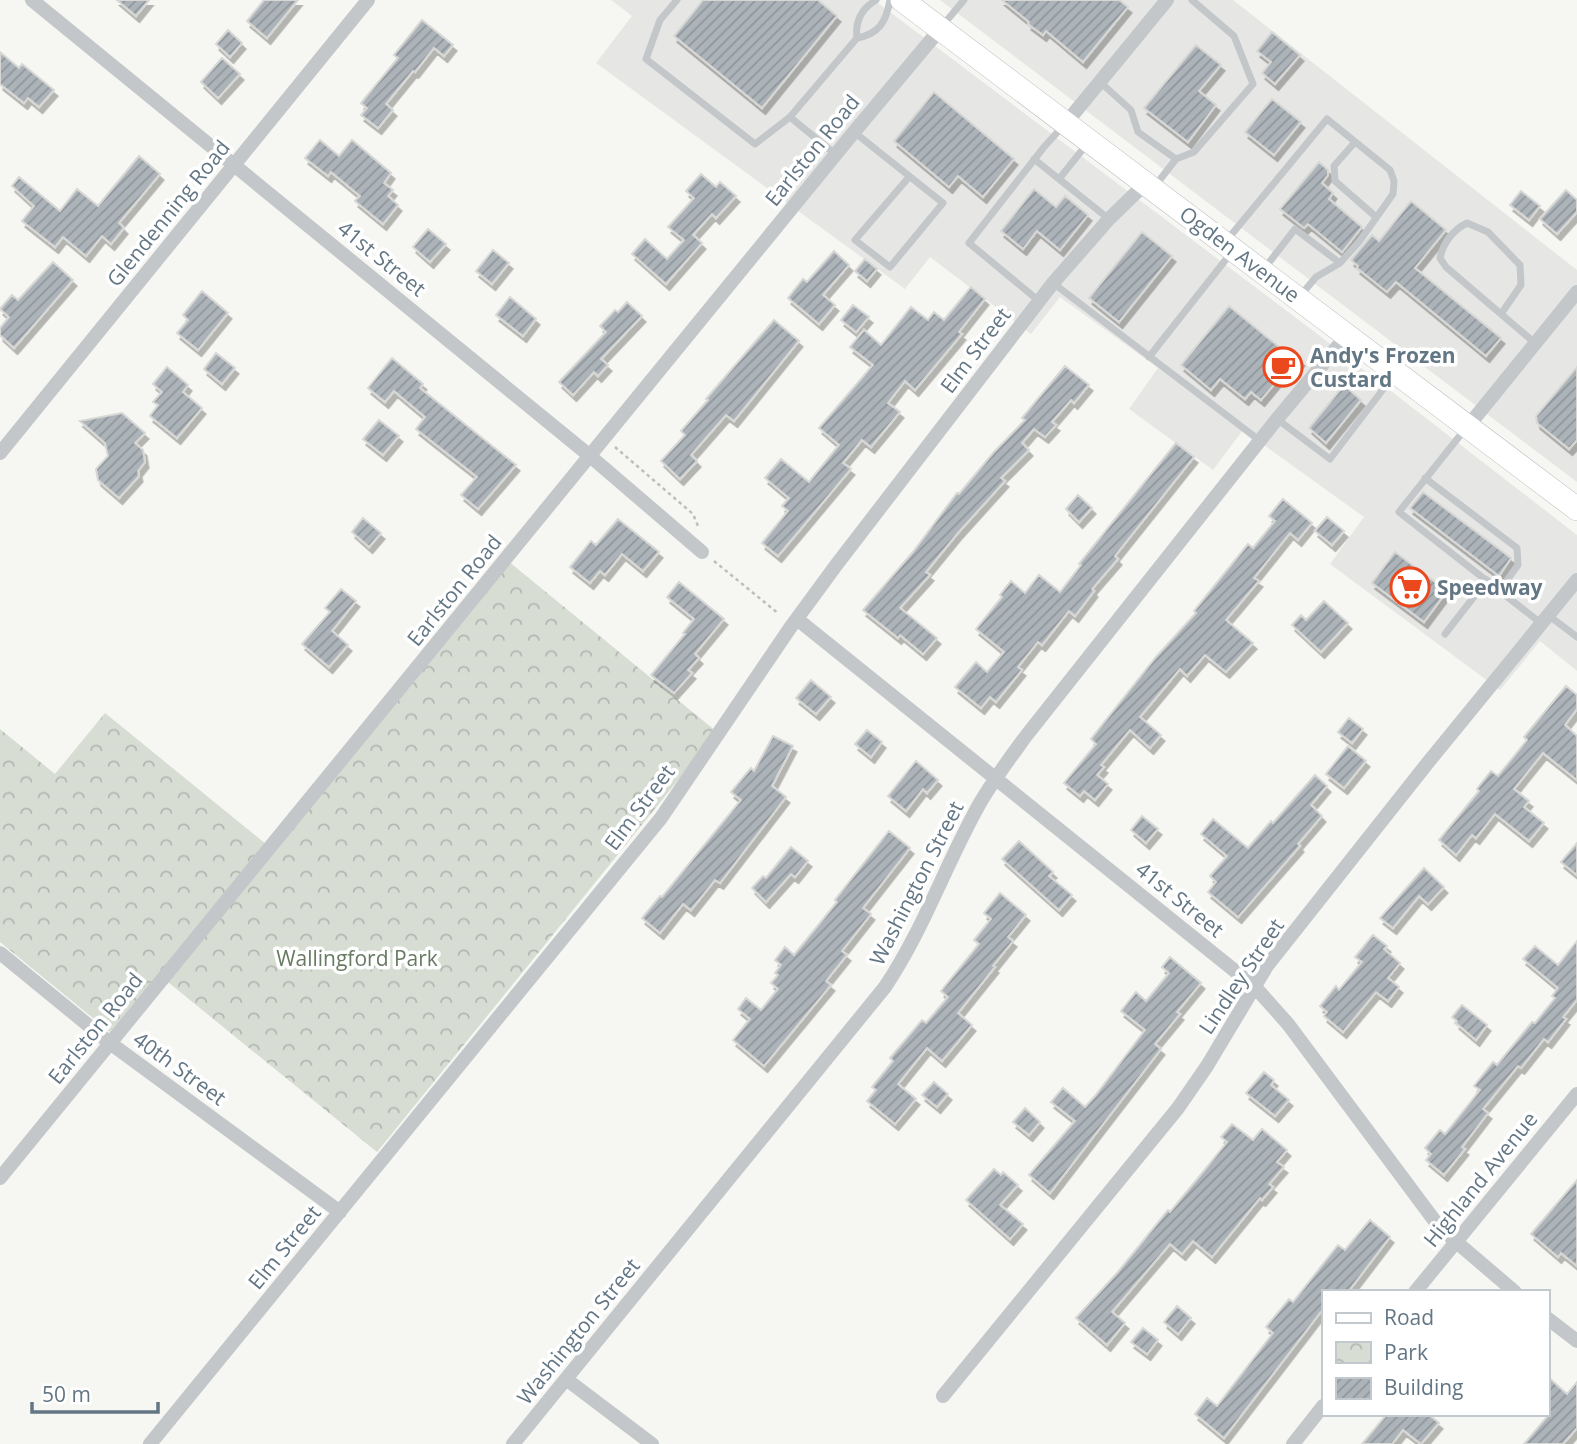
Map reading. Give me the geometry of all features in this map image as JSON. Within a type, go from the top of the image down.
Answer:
[{"type":"main road","name":"Ogden Avenue","points":[[902,0],[1298,298],[1574,501]]},
{"type":"street","name":"41st Street","points":[[32,0],[590,456],[702,552]]},
{"type":"street","name":"Glendenning Road","points":[[0,453],[368,0]]},
{"type":"street","points":[[1066,123],[1167,0]]},
{"type":"street","name":"Earlston Road","points":[[0,1178],[853,132],[941,28]]},
{"type":"street","name":"Elm Street","points":[[150,1444],[661,818],[797,619],[1052,283],[1110,219],[1149,186]]},
{"type":"street","points":[[1469,425],[1577,292]]},
{"type":"street","name":"Washington Street","points":[[513,1444],[885,987],[916,938],[979,806],[996,777],[1277,419],[1348,334]]},
{"type":"street","name":"Lindley Street","points":[[943,1396],[1178,1108],[1207,1066],[1267,966],[1577,580]]},
{"type":"street","name":"41st Street","points":[[797,619],[1255,987],[1288,1024],[1428,1213],[1455,1242],[1513,1290]]},
{"type":"street","name":"40th Street","points":[[0,953],[110,1042],[340,1212]]},
{"type":"street","name":"Highland Avenue","points":[[1417,1290],[1577,1094]]},
{"type":"street","points":[[1549,1320],[1577,1342]]},
{"type":"street","points":[[566,1379],[652,1444]]},
{"type":"street","points":[[1293,1444],[1322,1407]]},
{"type":"lane","points":[[677,0],[660,20],[646,59],[755,144],[790,117],[857,38],[871,36],[887,17],[890,0]]},
{"type":"lane","points":[[857,38],[856,23],[876,0]]},
{"type":"lane","points":[[941,28],[964,0]]},
{"type":"lane","points":[[1149,186],[1176,159],[1194,152],[1253,84],[1234,36],[1192,0]]},
{"type":"lane","points":[[1100,82],[1132,110],[1138,132],[1176,159]]},
{"type":"lane","points":[[790,117],[835,154]]},
{"type":"lane","points":[[1149,357],[1326,119],[1390,170],[1394,181],[1393,194],[1340,263],[1316,277],[1298,298]]},
{"type":"lane","points":[[1039,301],[969,243],[1034,159],[1066,123]]},
{"type":"lane","points":[[853,132],[943,203],[890,267],[855,240],[909,177]]},
{"type":"lane","points":[[1059,179],[1089,140]]},
{"type":"lane","points":[[1355,142],[1334,166],[1335,181],[1376,217]]},
{"type":"lane","points":[[1034,159],[1110,219]]},
{"type":"lane","points":[[1501,314],[1521,285],[1520,265],[1488,232],[1467,223],[1458,227],[1442,246],[1440,258],[1446,267],[1501,314],[1535,343]]},
{"type":"lane","points":[[1263,271],[1295,229],[1340,263]]},
{"type":"lane","points":[[1052,283],[1260,441]]},
{"type":"lane","points":[[1277,419],[1329,458],[1397,371]]},
{"type":"lane","points":[[1469,425],[1399,512],[1500,590],[1577,637]]},
{"type":"lane","points":[[1425,478],[1517,548],[1518,565],[1500,590]]},
{"type":"lane","points":[[1445,634],[1487,580]]},
{"type":"shaded area","points":[[611,0],[874,0],[1316,333],[1577,535],[1577,671],[1540,641],[1500,690],[1330,564],[1364,517],[1243,430],[1213,470],[1129,409],[1158,368],[1060,297],[1031,334],[930,257],[905,289],[596,63],[632,16]]},
{"type":"shaded area","points":[[940,0],[1233,0],[1577,270],[1577,482]]},
{"type":"green space","name":"Wallingford Park","points":[[508,561],[717,732],[377,1152],[158,974],[110,1032],[0,942],[0,729],[55,774],[105,713],[272,849]]},
{"type":"building","points":[[117,0],[149,0],[136,16]]},
{"type":"building","points":[[264,0],[298,0],[267,38],[247,21]]},
{"type":"building","points":[[703,0],[818,0],[837,16],[762,108],[674,36]]},
{"type":"building","points":[[1002,0],[1119,0],[1128,7],[1083,62],[1046,31],[1043,35],[1028,24],[1029,22]]},
{"type":"building","points":[[422,20],[453,45],[444,56],[434,48],[415,72],[413,71],[386,104],[393,110],[378,128],[361,115],[367,108],[361,103],[398,58],[394,55]]},
{"type":"building","points":[[228,30],[242,43],[230,57],[216,44]]},
{"type":"building","points":[[1272,32],[1300,55],[1275,84],[1262,73],[1271,62],[1257,51]]},
{"type":"building","points":[[1196,45],[1221,65],[1199,91],[1216,105],[1188,142],[1144,108]]},
{"type":"building","points":[[0,52],[19,68],[22,64],[54,90],[39,107],[28,98],[24,103],[0,84]]},
{"type":"building","points":[[222,58],[240,74],[218,98],[201,82]]},
{"type":"building","points":[[934,92],[1014,159],[983,197],[958,176],[949,187],[894,141]]},
{"type":"building","points":[[1272,99],[1301,122],[1274,155],[1245,132]]},
{"type":"building","points":[[320,140],[339,156],[352,140],[391,173],[384,183],[393,190],[388,196],[398,205],[383,224],[355,201],[360,196],[331,172],[328,176],[305,158]]},
{"type":"building","points":[[139,156],[160,174],[119,223],[124,228],[111,244],[102,236],[86,256],[63,237],[55,247],[22,221],[34,206],[12,186],[19,177],[60,211],[77,189],[98,206]]},
{"type":"building","points":[[1319,162],[1328,170],[1322,183],[1333,193],[1329,199],[1362,227],[1342,252],[1308,224],[1304,228],[1280,209]]},
{"type":"building","points":[[701,174],[716,187],[720,182],[736,196],[716,218],[712,214],[693,235],[702,243],[666,284],[632,254],[645,239],[667,259],[684,240],[668,227],[694,198],[686,191]]},
{"type":"building","points":[[1034,189],[1056,207],[1065,196],[1088,215],[1060,250],[1037,231],[1023,249],[1001,231]]},
{"type":"building","points":[[1566,190],[1577,200],[1577,212],[1557,234],[1540,219]]},
{"type":"building","points":[[1521,191],[1540,206],[1529,220],[1510,205]]},
{"type":"building","points":[[1411,201],[1446,230],[1415,268],[1501,338],[1486,356],[1396,282],[1387,292],[1351,260],[1372,235],[1379,241]]},
{"type":"building","points":[[428,229],[446,244],[430,262],[413,247]]},
{"type":"building","points":[[1142,232],[1172,256],[1119,322],[1089,298]]},
{"type":"building","points":[[493,250],[509,263],[492,284],[476,271]]},
{"type":"building","points":[[834,251],[849,265],[823,295],[835,305],[819,324],[788,298],[803,279],[807,282]]},
{"type":"building","points":[[865,259],[877,269],[867,281],[855,271]]},
{"type":"building","points":[[53,262],[73,280],[14,348],[0,335],[0,328],[9,317],[0,309],[12,295],[18,300]]},
{"type":"building","points":[[971,287],[985,299],[959,332],[962,334],[915,390],[905,381],[888,403],[900,412],[871,447],[862,440],[843,463],[851,469],[778,556],[762,543],[788,511],[782,506],[789,498],[765,478],[781,459],[809,482],[839,445],[819,428],[873,365],[850,347],[864,330],[881,345],[911,307],[928,320],[934,312],[944,320]]},
{"type":"building","points":[[202,291],[228,313],[198,350],[177,333],[188,320],[183,315]]},
{"type":"building","points":[[510,297],[536,319],[523,336],[496,315]]},
{"type":"building","points":[[627,302],[642,316],[601,359],[608,365],[598,376],[594,372],[573,395],[559,382],[606,332],[600,326]]},
{"type":"building","points":[[853,305],[869,317],[856,332],[841,320]]},
{"type":"building","points":[[1229,306],[1284,351],[1287,348],[1301,360],[1285,379],[1281,376],[1261,400],[1251,392],[1245,399],[1220,379],[1211,390],[1181,365]]},
{"type":"building","points":[[774,320],[799,341],[734,421],[726,415],[691,455],[697,461],[680,479],[661,461],[685,435],[681,431],[708,400],[706,399]]},
{"type":"building","points":[[216,353],[235,368],[222,384],[204,369]]},
{"type":"building","points":[[392,358],[423,384],[420,388],[516,465],[478,509],[461,495],[477,477],[416,429],[425,417],[394,391],[385,402],[368,388]]},
{"type":"building","points":[[1065,366],[1089,385],[1074,403],[1071,400],[1052,422],[1056,425],[1045,437],[1034,429],[1022,443],[1029,450],[1001,478],[1005,481],[957,534],[926,572],[930,575],[900,608],[937,638],[923,654],[863,610],[913,552],[957,493],[959,494],[1025,420],[1022,418]]},
{"type":"building","points":[[167,367],[188,385],[183,392],[202,408],[177,438],[150,416],[158,405],[153,402],[162,392],[153,384]]},
{"type":"building","points":[[1577,367],[1577,440],[1569,449],[1537,423],[1536,416]]},
{"type":"building","points":[[1344,385],[1361,400],[1326,443],[1309,428]]},
{"type":"building","points":[[122,413],[145,433],[135,443],[143,450],[145,462],[138,471],[139,476],[119,498],[98,480],[96,469],[108,456],[105,443],[80,421]]},
{"type":"building","points":[[379,420],[399,436],[383,455],[363,439]]},
{"type":"building","points":[[1176,443],[1194,457],[1115,556],[1118,559],[1092,589],[1094,591],[1075,616],[1069,611],[1042,645],[1038,642],[1018,667],[1022,670],[996,702],[990,697],[981,708],[955,687],[976,662],[987,672],[1004,652],[976,629],[1002,597],[1000,595],[1011,581],[1025,593],[1039,575],[1060,592],[1081,565],[1079,564]]},
{"type":"building","name":"Speedway","points":[[1423,492],[1511,558],[1499,576],[1410,508]]},
{"type":"building","points":[[1078,495],[1092,508],[1079,522],[1066,509]]},
{"type":"building","points":[[1283,499],[1312,523],[1298,540],[1290,533],[1254,578],[1259,581],[1226,620],[1253,643],[1226,672],[1205,655],[1187,676],[1180,669],[1140,717],[1161,735],[1150,748],[1130,730],[1101,765],[1104,767],[1097,775],[1108,784],[1095,800],[1084,791],[1080,796],[1064,783],[1096,744],[1091,739],[1156,657],[1196,613],[1194,611],[1248,544],[1253,548],[1275,521],[1269,516]]},
{"type":"building","points":[[1327,517],[1344,531],[1332,545],[1315,531]]},
{"type":"building","points":[[363,518],[381,533],[369,547],[352,532]]},
{"type":"building","points":[[618,519],[659,552],[643,571],[622,554],[605,575],[600,571],[590,583],[570,567],[591,541],[596,545]]},
{"type":"building","name":"Speedway","points":[[1395,552],[1447,591],[1424,622],[1372,583]]},
{"type":"building","points":[[679,582],[724,619],[695,654],[699,658],[688,670],[692,673],[674,693],[651,675],[694,619],[667,597]]},
{"type":"building","points":[[341,589],[356,601],[332,631],[348,645],[329,667],[302,644],[330,612],[325,608]]},
{"type":"building","points":[[1324,601],[1348,623],[1321,652],[1292,625],[1301,615],[1306,620]]},
{"type":"building","points":[[811,680],[831,697],[816,714],[796,698]]},
{"type":"building","points":[[1566,686],[1577,695],[1577,709],[1565,725],[1577,736],[1577,780],[1543,753],[1514,789],[1529,801],[1524,807],[1544,823],[1529,841],[1495,814],[1476,838],[1472,835],[1456,855],[1439,840],[1479,791],[1477,789],[1491,771],[1498,776],[1527,740],[1524,737]]},
{"type":"building","points":[[1349,718],[1363,729],[1352,743],[1338,732]]},
{"type":"building","points":[[867,730],[882,742],[871,757],[855,744]]},
{"type":"building","points":[[773,736],[793,746],[772,786],[786,797],[720,883],[715,880],[691,910],[683,904],[660,933],[642,918],[741,800],[731,792],[751,768],[754,771]]},
{"type":"building","points":[[1348,746],[1366,761],[1344,788],[1326,774]]},
{"type":"building","points":[[916,761],[938,780],[927,793],[923,789],[906,811],[888,796]]},
{"type":"building","points":[[1315,775],[1327,786],[1311,805],[1322,816],[1298,844],[1300,846],[1238,917],[1208,892],[1216,882],[1210,876],[1227,856],[1201,834],[1213,819],[1248,848]]},
{"type":"building","points":[[1142,816],[1158,829],[1146,843],[1131,830]]},
{"type":"building","points":[[889,831],[910,848],[863,908],[871,914],[842,951],[847,955],[826,981],[831,985],[764,1066],[733,1040],[750,1019],[738,1009],[746,998],[761,1010],[778,989],[771,983],[778,975],[775,973],[781,965],[775,960],[785,947],[794,955]]},
{"type":"building","points":[[1019,841],[1053,872],[1049,876],[1072,895],[1059,910],[1002,859]]},
{"type":"building","points":[[1577,843],[1577,875],[1561,862]]},
{"type":"building","points":[[791,847],[808,861],[795,877],[791,874],[766,902],[752,888],[763,876],[766,878]]},
{"type":"building","points":[[1424,868],[1444,887],[1428,904],[1419,896],[1393,928],[1380,918]]},
{"type":"building","points":[[1000,893],[1026,915],[1008,937],[1013,941],[993,966],[995,967],[958,1013],[972,1025],[942,1061],[927,1048],[898,1084],[916,1099],[895,1124],[867,1101],[876,1090],[872,1087],[893,1061],[890,1058],[922,1020],[926,1023],[948,997],[941,991],[979,944],[974,940],[991,919],[984,913]]},
{"type":"building","points":[[1373,935],[1387,946],[1384,949],[1400,963],[1388,978],[1399,987],[1388,1001],[1376,992],[1343,1032],[1324,1016],[1327,1012],[1320,1006],[1336,986],[1339,990],[1362,962],[1355,957]]},
{"type":"building","points":[[1577,941],[1577,1000],[1548,1042],[1544,1039],[1483,1109],[1488,1113],[1444,1175],[1426,1160],[1431,1154],[1425,1148],[1440,1130],[1445,1134],[1480,1090],[1474,1086],[1493,1062],[1497,1065],[1555,998],[1552,996],[1558,988],[1523,959],[1535,946],[1558,965]]},
{"type":"building","points":[[1170,957],[1201,983],[1155,1044],[1161,1049],[1050,1193],[1029,1175],[1075,1121],[1051,1102],[1063,1088],[1085,1107],[1095,1096],[1145,1030],[1121,1011],[1136,992],[1146,1001],[1169,973],[1162,967]]},
{"type":"building","points":[[1462,1005],[1487,1025],[1476,1040],[1452,1017]]},
{"type":"building","points":[[1264,1072],[1274,1080],[1271,1085],[1289,1100],[1275,1116],[1246,1093]]},
{"type":"building","points":[[934,1082],[948,1094],[937,1107],[922,1095]]},
{"type":"building","points":[[1025,1108],[1040,1122],[1029,1135],[1013,1122]]},
{"type":"building","points":[[1232,1124],[1253,1140],[1262,1129],[1287,1150],[1277,1162],[1284,1167],[1269,1184],[1273,1187],[1262,1200],[1260,1198],[1212,1257],[1193,1241],[1182,1254],[1170,1244],[1112,1312],[1125,1323],[1107,1345],[1076,1318],[1203,1172],[1227,1142],[1221,1137]]},
{"type":"building","points":[[994,1169],[1001,1175],[1003,1172],[1018,1185],[1000,1205],[1023,1224],[1010,1239],[966,1200]]},
{"type":"building","points":[[1577,1180],[1577,1266],[1561,1253],[1558,1257],[1531,1234]]},
{"type":"building","points":[[1370,1220],[1390,1237],[1350,1290],[1322,1290],[1322,1310],[1224,1438],[1195,1414],[1207,1398],[1217,1406],[1273,1333],[1266,1327],[1289,1299],[1293,1302],[1338,1245],[1345,1250]]},
{"type":"building","points":[[1177,1306],[1191,1318],[1178,1334],[1164,1322]]},
{"type":"building","points":[[1143,1328],[1158,1340],[1147,1354],[1131,1342]]},
{"type":"building","points":[[1549,1378],[1567,1394],[1577,1382],[1577,1428],[1563,1444],[1524,1444],[1547,1417]]},
{"type":"building","points":[[1385,1416],[1430,1416],[1439,1423],[1421,1444],[1403,1430],[1392,1444],[1362,1444]]},
{"type":"place","name":"Andy's Frozen Custard","points":[[1283,367]]},
{"type":"place","name":"Speedway","points":[[1410,587]]}]
